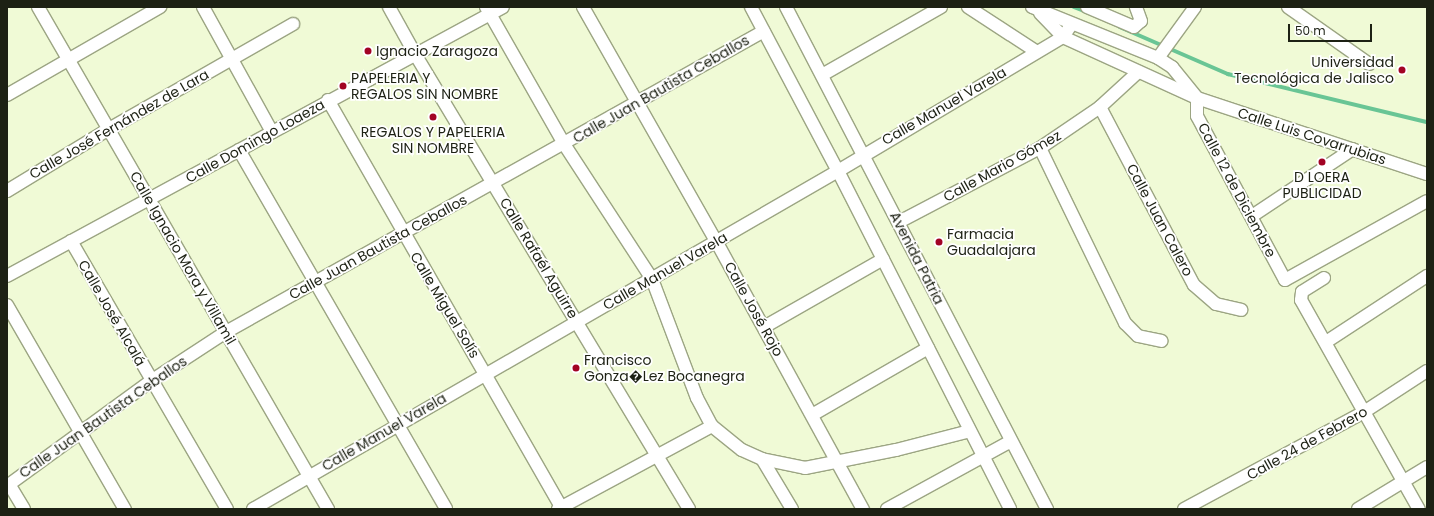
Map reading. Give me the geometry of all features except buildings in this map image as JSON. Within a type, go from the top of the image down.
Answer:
[{"type":"street","name":"Calle Ignacio Mora y Villamil","points":[[38,7],[328,509]]},
{"type":"street","points":[[7,94],[160,7]]},
{"type":"street","points":[[202,7],[272,132]]},
{"type":"street","name":"Calle Rafaél Aguirre","points":[[389,7],[415,54],[494,182],[689,509]]},
{"type":"street","name":"Calle Domingo Loaeza","points":[[7,276],[415,54],[488,11],[503,7]]},
{"type":"street","name":"Calle José Rojo","points":[[583,7],[764,327],[863,509]]},
{"type":"street","points":[[751,7],[838,171],[1010,509]]},
{"type":"street","name":"Avenida Patria","points":[[786,7],[864,154],[1047,509]]},
{"type":"street","points":[[822,75],[941,7]]},
{"type":"street","points":[[968,7],[1037,52]]},
{"type":"street","points":[[1087,7],[1131,26],[1140,23],[1136,7]]},
{"type":"street","points":[[1161,55],[1195,7]]},
{"type":"street","points":[[1288,7],[1369,64]]},
{"type":"street","name":"Calle Luis Covarrubias","points":[[1036,10],[1071,25],[1161,55],[1197,98]]},
{"type":"street","name":"Calle Luis Covarrubias","points":[[1036,10],[1063,37],[1197,98],[1427,174]]},
{"type":"street","points":[[488,11],[564,144],[652,279],[697,398],[712,426],[742,450],[762,459],[805,468],[896,450],[970,431]]},
{"type":"street","name":"Calle José Fernández de Lara","points":[[7,191],[109,129],[293,24]]},
{"type":"street","name":"Calle Manuel Varela","points":[[253,509],[397,424],[838,171],[864,154],[1063,37],[1071,25]]},
{"type":"street","name":"Calle Juan Bautista Ceballos","points":[[8,485],[151,381],[226,332],[764,31]]},
{"type":"street","name":"Calle Mario Gómez","points":[[899,222],[1040,148],[1100,107],[1138,72]]},
{"type":"street","name":"Calle 12 de Diciembre","points":[[1197,98],[1197,116],[1286,280],[1427,201]]},
{"type":"street","name":"Calle Miguel Solís","points":[[328,100],[403,233],[486,374],[561,508]]},
{"type":"street","name":"Calle Juan Calero","points":[[1100,107],[1194,284],[1216,304],[1241,310]]},
{"type":"street","points":[[1040,148],[1124,323],[1138,336],[1161,341]]},
{"type":"street","points":[[1252,216],[1353,149]]},
{"type":"street","points":[[239,150],[446,509]]},
{"type":"street","name":"Calle José Alcalá","points":[[71,242],[227,509]]},
{"type":"street","points":[[764,327],[883,259]]},
{"type":"street","points":[[1326,342],[1427,276]]},
{"type":"street","points":[[1324,278],[1300,296],[1402,483],[1419,509]]},
{"type":"street","points":[[7,305],[125,509]]},
{"type":"street","points":[[812,415],[928,348]]},
{"type":"street","name":"Calle 24 de Febrero","points":[[1184,509],[1364,412],[1427,371]]},
{"type":"street","points":[[561,508],[712,426]]},
{"type":"street","points":[[887,509],[1011,441]]},
{"type":"street","points":[[762,459],[792,509]]},
{"type":"street","points":[[1358,509],[1402,483],[1427,466]]},
{"type":"street","points":[[8,485],[24,509]]},
{"type":"waterway","points":[[1074,7],[1087,12]]},
{"type":"waterway","points":[[1120,27],[1228,74],[1427,122]]},
{"type":"place","name":"Ignacio Zaragoza","points":[[368,51]]},
{"type":"place","name":"Universidad Tecnológica de Jalisco","points":[[1402,70]]},
{"type":"place","name":"PAPELERIA Y REGALOS SIN NOMBRE","points":[[343,86]]},
{"type":"place","name":"REGALOS Y PAPELERIA SIN NOMBRE","points":[[433,117]]},
{"type":"place","name":"D LOERA PUBLICIDAD","points":[[1322,162]]},
{"type":"place","name":"Farmacia Guadalajara","points":[[939,242]]},
{"type":"place","name":"Francisco Gonza�Lez Bocanegra","points":[[576,368]]}]
